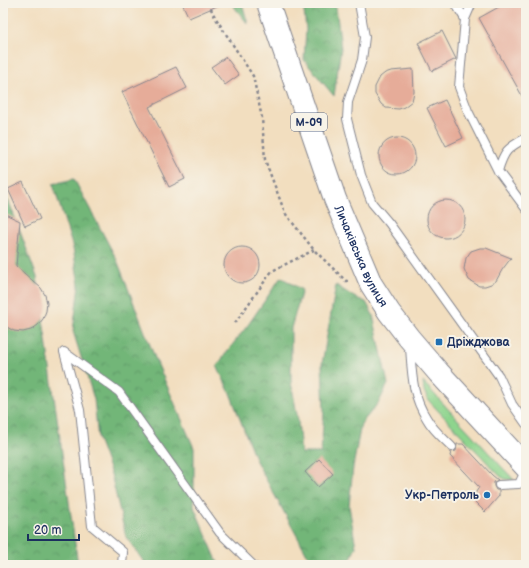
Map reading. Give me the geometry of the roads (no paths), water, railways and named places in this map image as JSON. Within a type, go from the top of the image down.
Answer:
[{"type":"main road","name":"Личаківська вулиця","points":[[268,3],[335,199],[371,284],[389,312],[409,338],[444,379],[526,468]]},
{"type":"lane","points":[[359,3],[365,37],[362,60],[348,102],[346,119],[361,175],[372,203],[389,223],[500,376],[512,404],[526,424]]},
{"type":"lane","points":[[455,3],[466,19]]},
{"type":"lane","points":[[472,3],[466,19],[459,87],[468,111],[498,172],[526,210]]},
{"type":"lane","points":[[498,172],[502,158],[511,146],[526,138]]},
{"type":"lane","points":[[409,338],[413,389],[427,420],[452,447]]},
{"type":"lane","points":[[122,565],[123,552],[92,526],[80,410],[64,352],[119,392],[220,533],[253,565]]},
{"type":"lane","points":[[499,485],[519,484],[526,468]]},
{"type":"place","name":"Дріжджова","points":[[439,342]]},
{"type":"place","name":"Укр-Петроль","points":[[487,495]]}]
